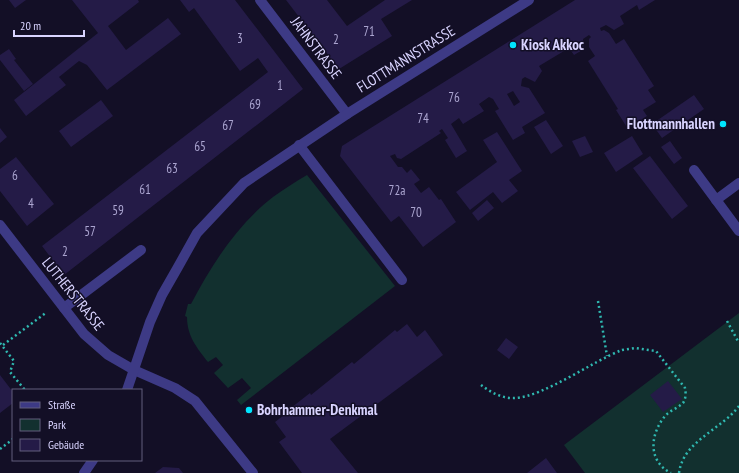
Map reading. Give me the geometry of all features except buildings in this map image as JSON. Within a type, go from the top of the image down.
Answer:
[{"type":"street","name":"JAHNSTRASSE","points":[[260,0],[347,114]]},
{"type":"street","name":"FLOTTMANNSTRASSE","points":[[127,389],[150,322],[162,295],[197,233],[244,183],[347,114],[529,0]]},
{"type":"street","points":[[299,145],[402,280]]},
{"type":"street","points":[[694,170],[739,231]]},
{"type":"street","points":[[716,200],[739,183]]},
{"type":"street","name":"LUTHERSTRASSE","points":[[0,225],[88,338],[108,355],[134,370],[175,388],[195,401],[253,473]]},
{"type":"street","points":[[64,308],[141,250]]},
{"type":"street","points":[[84,473],[92,461]]},
{"type":"path","points":[[598,301],[607,356]]},
{"type":"path","points":[[23,389],[10,372],[14,361],[1,344],[42,315]]},
{"type":"path","points":[[727,321],[739,343]]},
{"type":"path","points":[[481,385],[505,398],[516,398],[541,391],[607,356],[622,350],[635,348],[656,351],[685,388],[686,393],[684,402],[667,414],[657,427],[654,435],[653,444],[657,462],[671,473]]},
{"type":"path","points":[[679,473],[680,466],[690,449],[739,406]]},
{"type":"path","points":[[0,449],[12,441]]},
{"type":"green space","points":[[307,175],[395,286],[241,405],[237,400],[251,388],[242,378],[228,388],[214,373],[223,365],[216,357],[208,362],[193,341],[187,324],[187,317],[185,316],[188,304],[191,304],[226,246],[248,220],[273,197]]},
{"type":"green space","points":[[739,313],[739,473],[585,473],[564,445]]},
{"type":"place","name":"Kiosk Akkoc","points":[[513,45]]},
{"type":"place","name":"Flottmannhallen","points":[[723,124]]},
{"type":"place","name":"Bohrhammer-Denkmal","points":[[249,410]]}]
